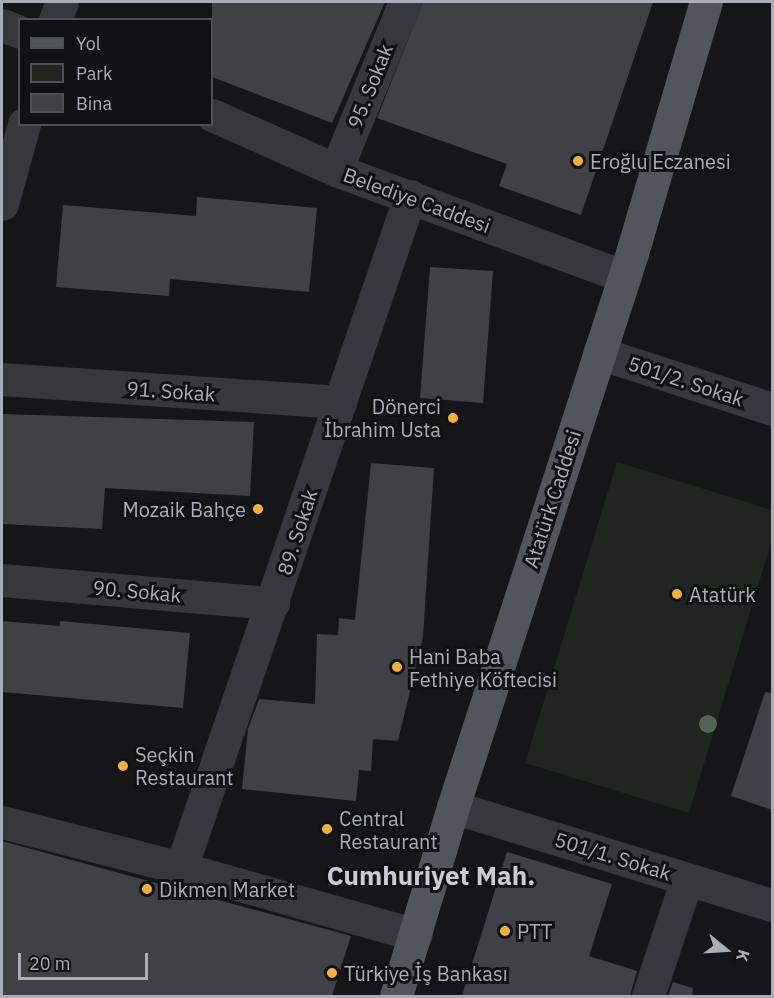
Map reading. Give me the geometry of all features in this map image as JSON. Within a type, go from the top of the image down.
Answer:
[{"type":"main road","name":"Atatürk Caddesi","points":[[396,996],[416,936],[453,807],[625,277],[706,2]]},
{"type":"street","points":[[56,18],[62,2]]},
{"type":"street","name":"95. Sokak","points":[[336,170],[405,2]]},
{"type":"street","points":[[2,25],[18,31]]},
{"type":"street","name":"Belediye Caddesi","points":[[213,115],[336,170],[625,277]]},
{"type":"street","points":[[2,204],[23,126]]},
{"type":"street","name":"89. Sokak","points":[[181,868],[410,196]]},
{"type":"street","name":"501/2. Sokak","points":[[599,353],[772,409]]},
{"type":"street","name":"91. Sokak","points":[[2,379],[340,402]]},
{"type":"street","name":"90. Sokak","points":[[2,580],[273,603]]},
{"type":"street","name":"501/1. Sokak","points":[[453,807],[772,905]]},
{"type":"street","points":[[2,822],[181,868],[416,936]]},
{"type":"street","points":[[648,996],[687,879]]},
{"type":"green space","points":[[617,462],[772,510],[772,540],[689,813],[525,763]]},
{"type":"building","points":[[212,2],[385,2],[332,123],[213,77]]},
{"type":"building","points":[[423,2],[653,2],[581,215],[499,186],[507,164],[377,118]]},
{"type":"building","points":[[197,197],[317,208],[309,292],[170,279],[169,296],[56,287],[63,205],[196,216]]},
{"type":"building","points":[[430,267],[493,271],[483,403],[420,398]]},
{"type":"building","points":[[2,414],[254,422],[250,496],[105,488],[102,529],[2,524]]},
{"type":"building","points":[[371,463],[434,468],[423,637],[398,741],[373,739],[371,771],[359,770],[356,801],[242,789],[248,729],[259,699],[315,704],[317,634],[338,635],[339,618],[355,620]]},
{"type":"building","points":[[2,621],[60,626],[60,621],[190,633],[183,708],[2,692]]},
{"type":"building","points":[[765,692],[772,693],[772,810],[731,796]]},
{"type":"building","points":[[2,841],[351,936],[332,996],[2,996]]},
{"type":"building","points":[[507,852],[612,884],[589,956],[637,971],[630,996],[462,996]]},
{"type":"building","points":[[673,982],[693,988],[692,996],[668,996]]},
{"type":"place","name":"Eroğlu Eczanesi","points":[[578,161]]},
{"type":"place","name":"Dönerci İbrahim Usta","points":[[453,418]]},
{"type":"place","name":"Mozaik Bahçe","points":[[258,509]]},
{"type":"place","name":"Atatürk","points":[[677,594]]},
{"type":"place","name":"Hani Baba Fethiye Köftecisi","points":[[397,667]]},
{"type":"place","name":"Seçkin Restaurant","points":[[123,766]]},
{"type":"place","name":"Central Restaurant","points":[[327,829]]},
{"type":"place","name":"Dikmen Market","points":[[147,889]]},
{"type":"place","name":"PTT","points":[[505,931]]},
{"type":"place","name":"Türkiye İş Bankası","points":[[332,973]]},
{"type":"district","name":"Cumhuriyet Mah.","points":[[431,876]]}]
